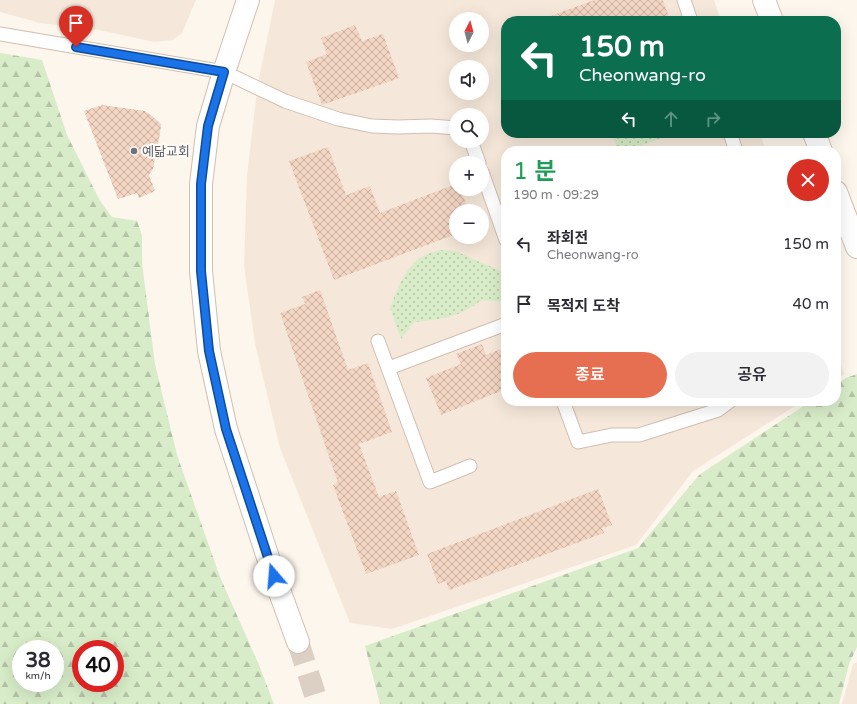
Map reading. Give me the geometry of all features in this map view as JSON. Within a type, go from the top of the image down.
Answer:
[{"type":"street","points":[[248,0],[208,126],[201,184],[201,271],[209,351],[226,429],[274,576],[298,642]]},
{"type":"street","points":[[764,0],[770,16]]},
{"type":"street","points":[[841,205],[857,247]]},
{"type":"lane","points":[[684,0],[689,16]]},
{"type":"lane","points":[[0,34],[224,72],[285,101],[338,118],[372,126],[398,128],[431,126],[449,127]]},
{"type":"lane","points":[[489,192],[501,226]]},
{"type":"lane","points":[[389,368],[501,326]]},
{"type":"lane","points":[[378,341],[430,482],[470,466]]},
{"type":"lane","points":[[565,406],[578,442],[612,435],[638,435],[718,410],[723,406]]},
{"type":"shaded area","points":[[0,0],[196,0],[182,33],[173,40],[154,42],[99,30],[40,23],[0,12]]},
{"type":"shaded area","points":[[275,0],[714,0],[719,16],[501,16],[501,138],[762,138],[764,146],[501,146],[501,406],[795,406],[693,471],[636,545],[392,629],[350,623],[280,448],[255,344],[244,266],[247,175],[258,83]]},
{"type":"shaded area","points":[[841,365],[844,374],[841,376]]},
{"type":"shaded area","points":[[857,662],[857,704],[842,704],[853,664]]},
{"type":"green space","points":[[0,53],[42,60],[67,135],[100,201],[112,217],[137,221],[142,235],[142,263],[155,364],[177,455],[220,577],[259,665],[274,704],[0,704]]},
{"type":"green space","points":[[614,138],[662,138],[640,146],[616,146]]},
{"type":"green space","points":[[434,251],[455,251],[501,271],[501,302],[481,300],[474,306],[449,317],[414,322],[401,339],[390,308],[407,271],[418,259]]},
{"type":"green space","points":[[857,374],[857,647],[849,664],[839,704],[380,704],[365,646],[638,548],[699,475],[803,406],[841,406],[841,382]]},
{"type":"building","points":[[594,0],[663,0],[669,16],[551,16]]},
{"type":"building","points":[[355,25],[362,41],[383,34],[399,78],[322,105],[306,62],[327,54],[321,38]]},
{"type":"building","points":[[102,105],[145,111],[161,124],[153,169],[149,175],[155,191],[139,198],[137,193],[118,199],[84,111]]},
{"type":"building","points":[[328,147],[346,195],[370,186],[380,213],[449,187],[449,196],[463,196],[466,204],[449,204],[449,237],[334,280],[289,161]]},
{"type":"building","points":[[320,290],[348,370],[368,363],[392,432],[359,444],[379,497],[396,491],[419,555],[366,574],[333,485],[338,483],[280,313],[305,304],[302,297]]},
{"type":"building","points":[[482,344],[486,355],[501,349],[501,391],[441,415],[426,378],[461,364],[456,354]]},
{"type":"building","points":[[598,489],[612,525],[602,528],[604,533],[449,590],[446,581],[438,584],[427,554]]},
{"type":"tunnel","points":[[298,642],[318,704]]},
{"type":"place","name":"예닮교회","points":[[134,151]]},
{"type":"route","points":[[76,47],[224,72],[208,126],[201,184],[202,284],[209,351],[226,429],[274,576]]}]
